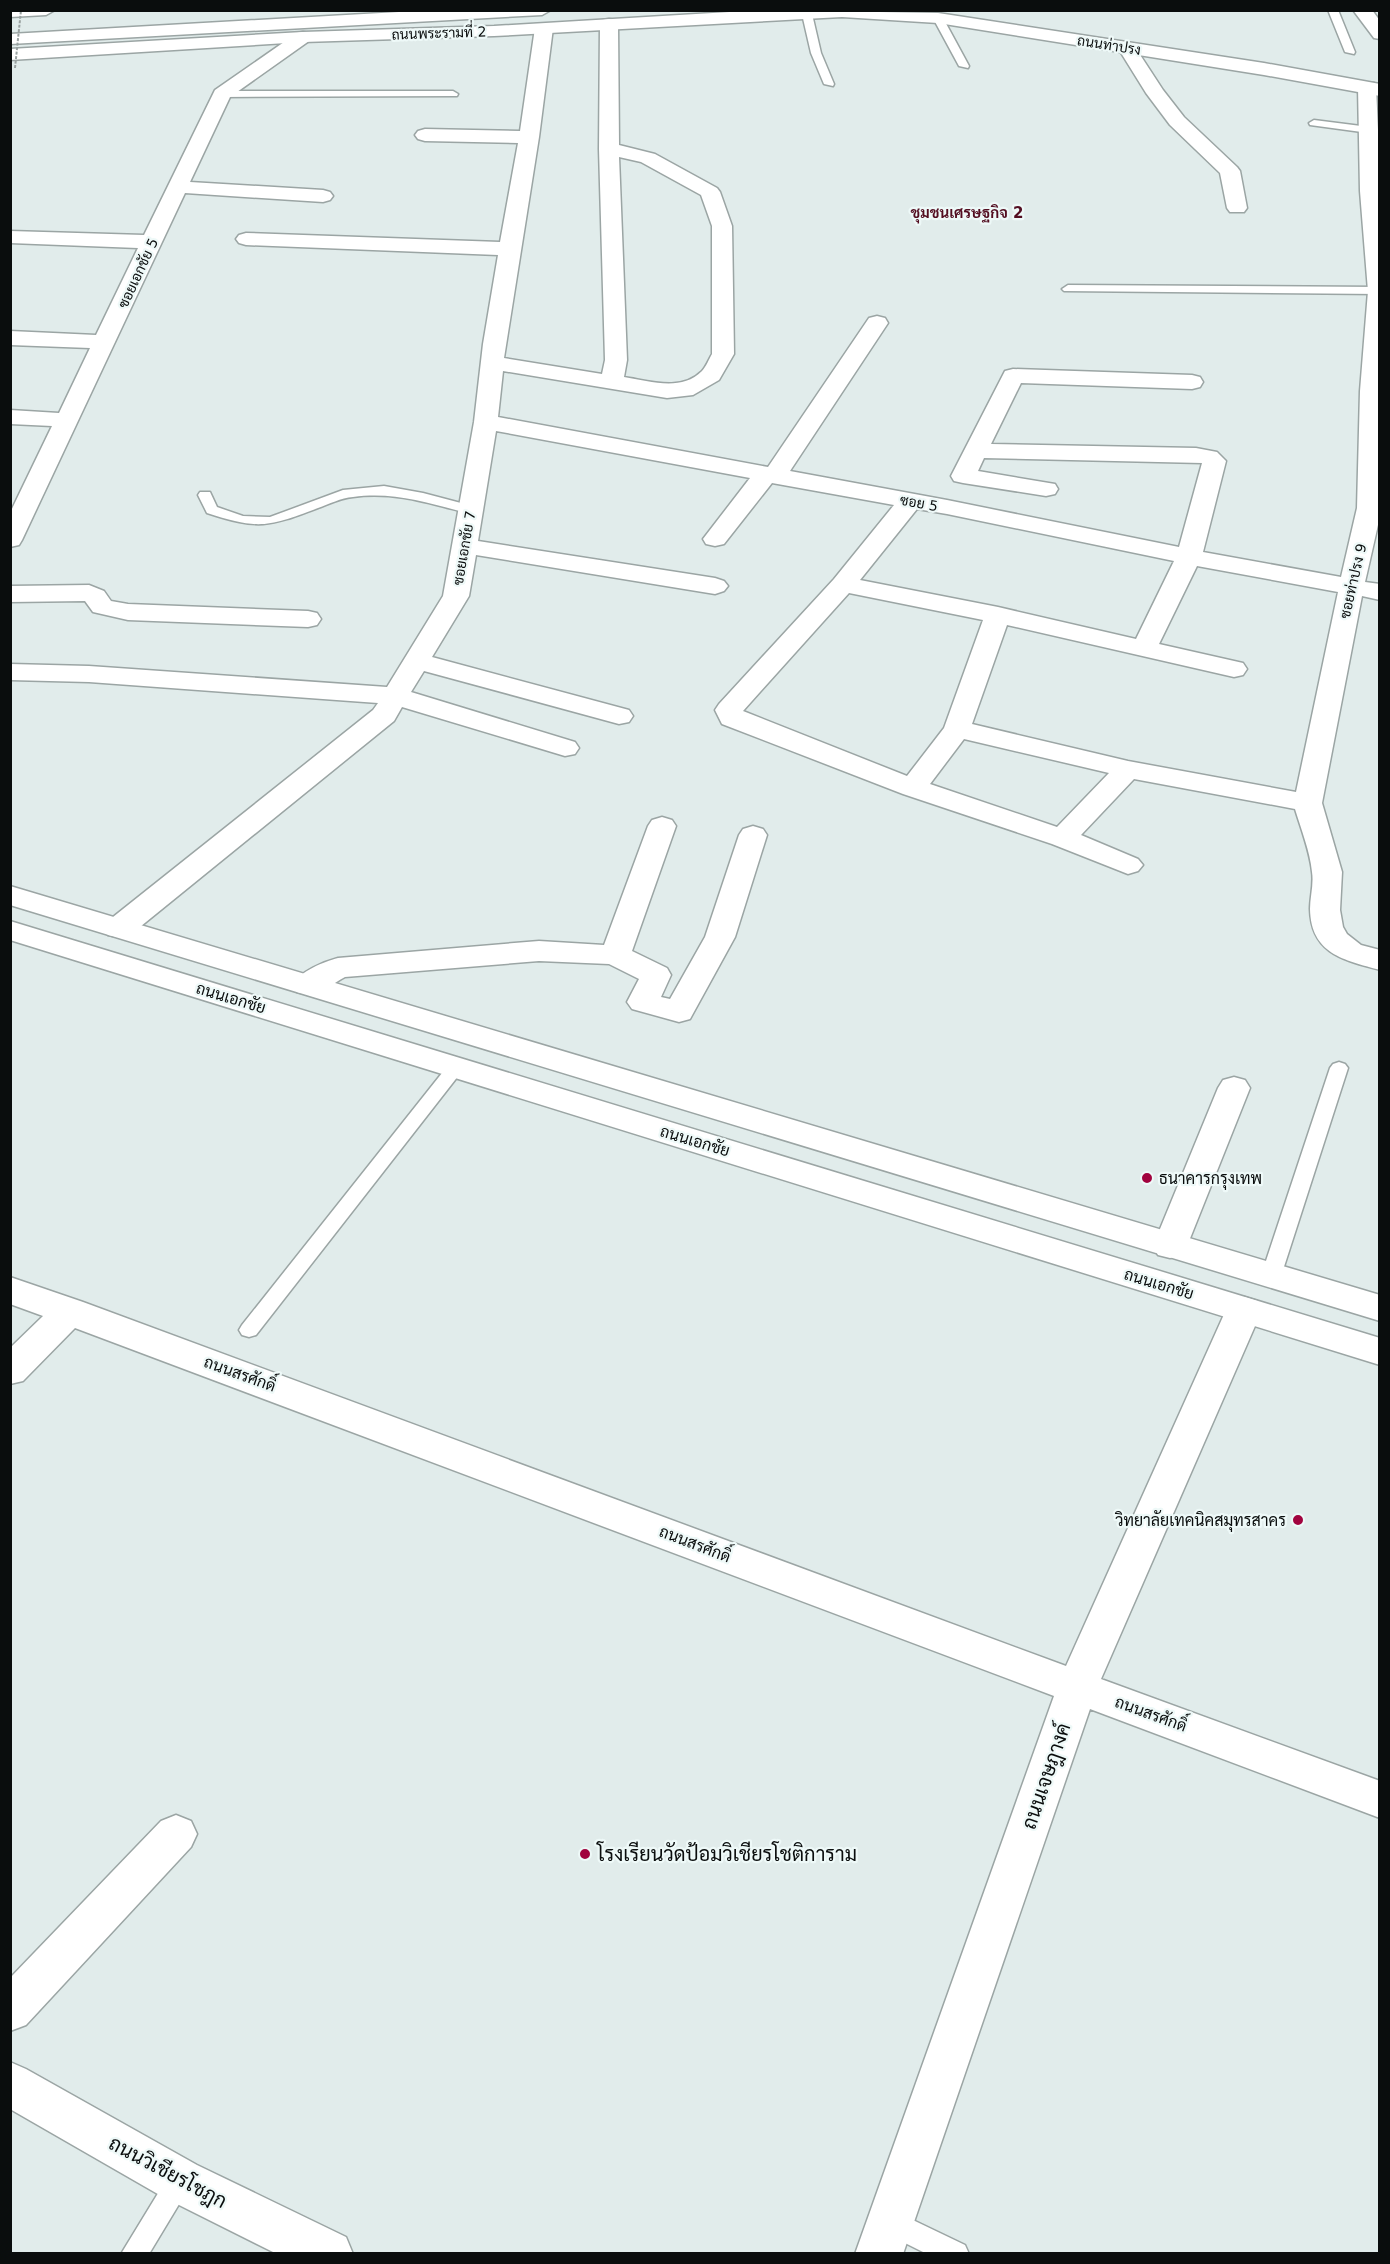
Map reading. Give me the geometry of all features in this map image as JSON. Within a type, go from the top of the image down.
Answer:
[{"type":"main road","points":[[10,12],[46,10]]},
{"type":"main road","name":"ถนนพระรามที่ 2","points":[[10,39],[543,19],[609,24],[867,10]]},
{"type":"main road","points":[[1362,10],[1380,34]]},
{"type":"main road","name":"ถนนท่าปรง","points":[[838,12],[938,18],[1375,84]]},
{"type":"main road","name":"ถนนท่าปรง","points":[[1032,15],[1049,23],[1072,28],[1375,84]]},
{"type":"main road","name":"ถนนพระรามที่ 2","points":[[13,61],[543,19]]},
{"type":"main road","name":"ซอยเอกชัย 7","points":[[119,928],[384,715],[456,596],[486,422],[492,363],[529,137],[543,19]]},
{"type":"main road","points":[[609,24],[609,149],[616,360],[612,382]]},
{"type":"main road","name":"ซอยเอกชัย 5","points":[[10,540],[21,497],[68,420],[222,94],[303,37]]},
{"type":"main road","points":[[1127,48],[1155,93],[1178,121],[1230,171],[1238,208]]},
{"type":"main road","name":"ซอยท่าปรง 9","points":[[1375,84],[1369,130],[1375,192],[1378,291],[1375,496],[1333,670],[1308,803],[1327,872],[1325,910],[1328,927],[1335,940],[1350,952],[1380,960]]},
{"type":"main road","points":[[425,135],[529,137]]},
{"type":"main road","points":[[492,363],[667,391],[685,390],[711,375],[723,354],[722,226],[710,192],[648,158],[609,149]]},
{"type":"main road","points":[[178,187],[323,196]]},
{"type":"main road","points":[[10,237],[152,242]]},
{"type":"main road","points":[[246,239],[510,249]]},
{"type":"main road","points":[[715,538],[770,475],[877,323]]},
{"type":"main road","points":[[10,338],[105,342]]},
{"type":"main road","points":[[946,507],[977,451],[1013,376],[1192,382]]},
{"type":"main road","points":[[10,417],[68,420]]},
{"type":"main road","name":"ซอย 5","points":[[486,422],[946,507],[1189,557],[1380,592]]},
{"type":"main road","points":[[977,451],[1209,457],[1214,461],[1189,557],[1143,650]]},
{"type":"main road","points":[[963,476],[1046,489]]},
{"type":"main road","points":[[910,501],[843,584],[729,710],[729,714],[732,718],[913,788],[1062,838],[1128,865]]},
{"type":"main road","points":[[464,546],[716,586]]},
{"type":"main road","points":[[843,584],[998,615],[1234,669]]},
{"type":"main road","points":[[10,594],[89,593],[95,596],[102,607],[128,612],[308,619]]},
{"type":"main road","points":[[913,788],[957,729],[998,615]]},
{"type":"main road","points":[[417,661],[619,717]]},
{"type":"main road","points":[[10,672],[89,674],[395,696],[565,748]]},
{"type":"main road","points":[[957,729],[1128,769],[1308,803]]},
{"type":"main road","points":[[1062,838],[1128,769]]},
{"type":"main road","points":[[615,955],[662,826]]},
{"type":"main road","points":[[308,985],[338,968],[540,951],[615,955],[656,975],[644,1002],[679,1012],[720,937],[753,835]]},
{"type":"main road","points":[[10,895],[1380,1308]]},
{"type":"main road","name":"ถนนเอกชัย","points":[[10,930],[1380,1352]]},
{"type":"main road","points":[[1170,1246],[1234,1088]]},
{"type":"main road","name":"ถนนสรศักดิ์","points":[[10,1290],[1380,1800]]},
{"type":"main road","name":"ถนนเจษฎางค์","points":[[886,2238],[1077,1686],[1244,1310]]},
{"type":"main road","points":[[10,1371],[70,1311]]},
{"type":"main road","points":[[10,2010],[176,1834]]},
{"type":"main road","name":"ถนนวิเชียรโชฎก","points":[[10,2084],[180,2181],[329,2253]]},
{"type":"lane","points":[[1333,10],[1350,52]]},
{"type":"lane","points":[[807,14],[816,53],[829,84]]},
{"type":"lane","points":[[938,18],[964,66]]},
{"type":"lane","points":[[222,94],[453,94]]},
{"type":"lane","points":[[1314,123],[1369,130]]},
{"type":"lane","points":[[1068,289],[1378,291]]},
{"type":"lane","points":[[205,495],[212,510],[242,520],[271,521],[348,493],[384,490],[423,497],[471,510]]},
{"type":"lane","points":[[249,1330],[456,1067]]},
{"type":"lane","points":[[1271,1276],[1339,1068]]},
{"type":"lane","points":[[134,2253],[180,2181]]},
{"type":"lane","points":[[886,2238],[956,2253]]},
{"type":"path","points":[[13,61],[21,10]]},
{"type":"place","name":"ธนาคารกรุงเทพ","points":[[1147,1178]]},
{"type":"place","name":"วิทยาลัยเทคนิคสมุทรสาคร","points":[[1298,1520]]},
{"type":"place","name":"โรงเรียนวัดป้อมวิเชียรโชติการาม","points":[[585,1854]]},
{"type":"district","name":"ชุมชนเศรษฐกิจ 2","points":[[967,213]]}]
